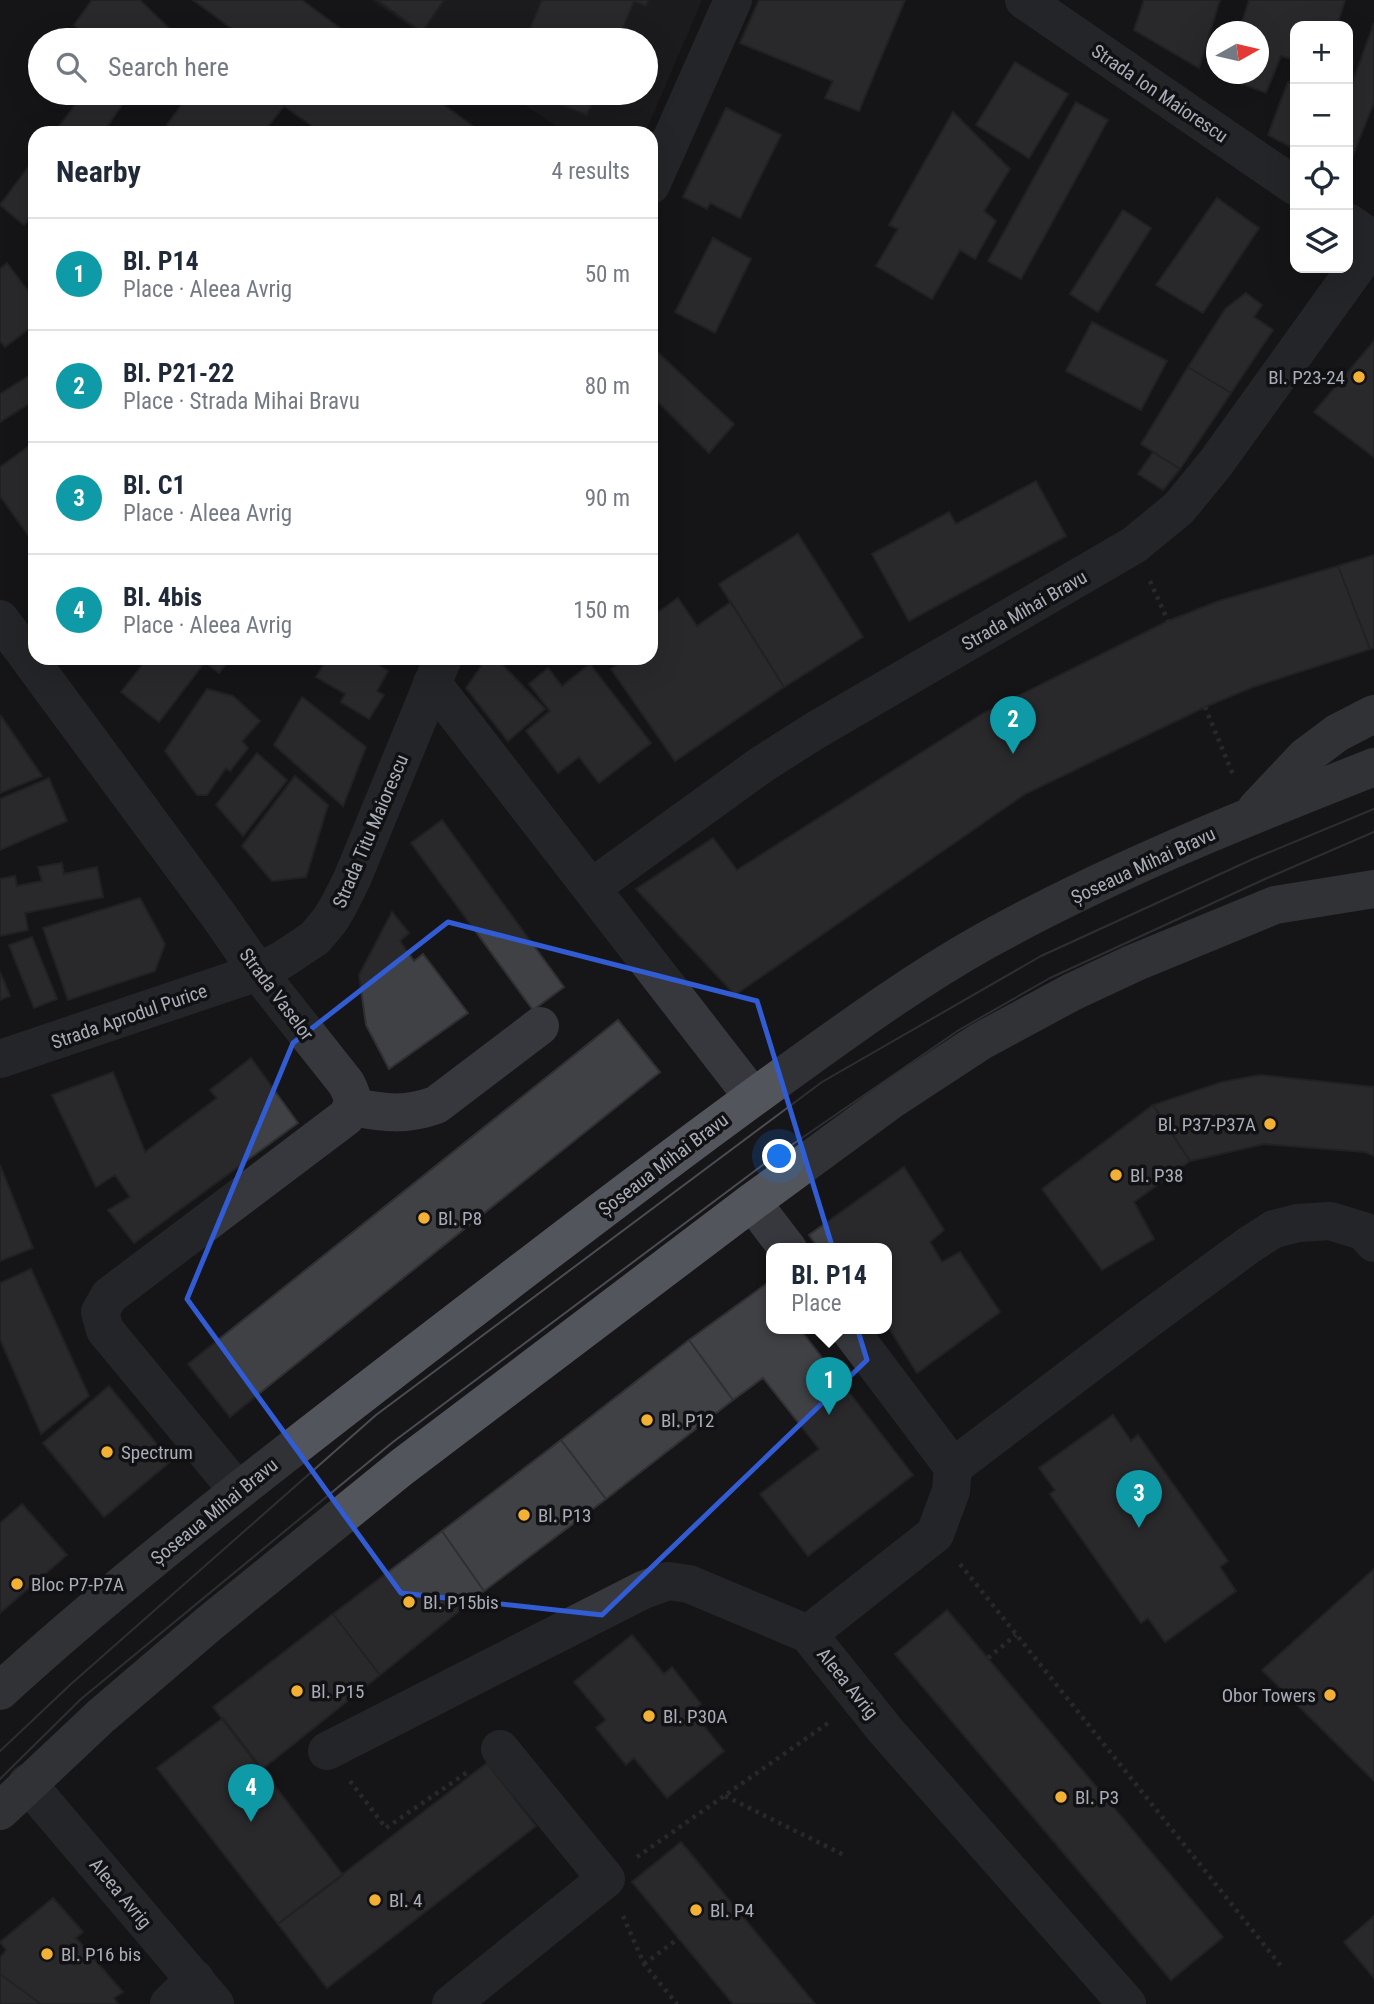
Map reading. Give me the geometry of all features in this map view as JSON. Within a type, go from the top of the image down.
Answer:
[{"type":"main road","name":"Șoseaua Mihai Bravu","points":[[0,1691],[103,1600],[349,1403],[753,1097],[850,1028],[934,971],[987,940],[1134,868],[1250,816],[1305,757],[1337,733],[1374,715]]},
{"type":"main road","points":[[1250,816],[1374,767]]},
{"type":"main road","points":[[0,1811],[101,1716],[402,1467],[751,1202],[894,1098],[981,1041],[1072,992],[1134,963],[1374,865]]},
{"type":"main road","points":[[1275,905],[1374,889]]},
{"type":"street","points":[[658,169],[733,0]]},
{"type":"street","name":"Strada Ion Maiorescu","points":[[1024,0],[1290,183]]},
{"type":"street","points":[[1353,226],[1374,242]]},
{"type":"street","name":"Strada Mihai Bravu","points":[[591,888],[761,765],[816,730],[1134,545],[1179,508],[1215,464],[1374,242]]},
{"type":"street","name":"Strada Vaselor","points":[[0,619],[28,657]]},
{"type":"street","name":"Strada Vaselor","points":[[34,665],[258,972],[346,1083],[352,1095],[353,1107]]},
{"type":"street","points":[[438,670],[591,888],[753,1097]]},
{"type":"street","name":"Strada Titu Maiorescu","points":[[258,972],[315,938],[330,920],[352,879],[438,670]]},
{"type":"street","name":"Strada Aprodul Purice","points":[[0,1059],[258,972]]},
{"type":"street","points":[[238,1491],[105,1330],[100,1312],[109,1296],[346,1117],[353,1107],[402,1114],[436,1105],[540,1026]]},
{"type":"street","points":[[751,1202],[783,1243]]},
{"type":"street","points":[[953,1467],[1143,1323],[1249,1245],[1274,1230],[1298,1223],[1330,1221],[1363,1231],[1374,1243]]},
{"type":"street","points":[[853,1334],[953,1467],[951,1491],[935,1534]]},
{"type":"street","name":"Aleea Avrig","points":[[935,1534],[808,1634],[895,1741],[1126,2004]]},
{"type":"street","points":[[327,1751],[643,1590],[668,1581],[689,1584],[808,1634]]},
{"type":"street","points":[[451,2004],[606,1879],[500,1749]]},
{"type":"street","name":"Aleea Avrig","points":[[27,1783],[193,1996]]},
{"type":"path","points":[[1205,707],[1250,816]]},
{"type":"path","points":[[935,1534],[1281,1966]]},
{"type":"path","points":[[988,1658],[1016,1635]]},
{"type":"path","points":[[677,2004],[644,1964],[606,1879],[860,1700]]},
{"type":"path","points":[[327,1751],[386,1828],[500,1749]]},
{"type":"path","points":[[725,1796],[844,1856]]},
{"type":"path","points":[[644,1964],[678,1938]]},
{"type":"highlighted area","points":[[448,922],[757,1001],[867,1360],[602,1615],[401,1593],[187,1299],[293,1043]]},
{"type":"shaded area","points":[[371,0],[702,0],[658,103],[658,28],[412,28]]},
{"type":"shaded area","points":[[525,105],[657,105],[648,126],[556,126]]},
{"type":"building","points":[[92,0],[140,0],[169,28],[78,28],[74,25]]},
{"type":"building","points":[[193,0],[302,0],[340,28],[231,28]]},
{"type":"building","points":[[377,0],[444,0],[425,28],[416,28]]},
{"type":"building","points":[[542,0],[648,0],[646,6],[634,1],[623,28],[530,28]]},
{"type":"building","points":[[759,0],[905,0],[859,111],[825,98],[833,81],[740,43]]},
{"type":"building","points":[[1144,0],[1220,0],[1214,21],[1206,21],[1206,45],[1199,68],[1134,30]]},
{"type":"building","points":[[1249,0],[1345,0],[1339,21],[1290,21],[1290,59],[1281,56],[1266,93],[1243,84],[1269,84],[1269,21],[1242,21]]},
{"type":"building","points":[[1374,23],[1374,102],[1353,155],[1353,84]]},
{"type":"building","points":[[1015,62],[1068,94],[1029,158],[976,125]]},
{"type":"building","points":[[1288,82],[1290,146],[1268,135]]},
{"type":"building","points":[[1076,102],[1108,120],[1021,279],[988,261]]},
{"type":"building","points":[[75,105],[122,105],[108,126],[59,126]]},
{"type":"building","points":[[181,105],[444,105],[473,126],[312,126],[284,106],[268,126],[166,126]]},
{"type":"building","points":[[562,105],[591,105],[587,115]]},
{"type":"building","points":[[726,108],[781,135],[740,218],[710,203],[707,209],[683,197]]},
{"type":"building","points":[[953,112],[1010,169],[984,211],[996,221],[975,259],[960,250],[932,299],[876,266],[898,229],[889,225]]},
{"type":"building","points":[[28,167],[28,220],[24,225],[0,205]]},
{"type":"building","points":[[1217,198],[1259,228],[1203,313],[1156,285]]},
{"type":"building","points":[[1123,210],[1151,228],[1098,312],[1070,294]]},
{"type":"building","points":[[713,238],[751,259],[715,333],[675,312]]},
{"type":"building","points":[[7,263],[28,291],[28,329],[5,347],[0,341],[0,269]]},
{"type":"building","points":[[1246,293],[1262,305],[1254,317],[1273,330],[1231,393],[1188,367],[1226,308]]},
{"type":"building","points":[[1092,322],[1167,361],[1141,410],[1066,371]]},
{"type":"building","name":"Bl. P23-24","points":[[1374,341],[1374,457],[1314,412]]},
{"type":"building","points":[[658,353],[734,424],[709,453],[658,402]]},
{"type":"building","points":[[1188,367],[1231,393],[1180,469],[1141,444]]},
{"type":"building","points":[[28,376],[28,404],[0,422],[0,394]]},
{"type":"building","points":[[28,447],[28,535],[0,496],[0,467]]},
{"type":"building","points":[[1153,452],[1180,469],[1163,490],[1138,474]]},
{"type":"building","points":[[1036,481],[1066,536],[909,621],[872,554],[949,512],[956,524]]},
{"type":"building","points":[[798,534],[863,637],[784,687],[719,584]]},
{"type":"building","points":[[1374,555],[1374,648],[1370,649],[1338,566]]},
{"type":"building","points":[[1338,566],[1370,649],[1253,687],[1205,707],[1025,794],[735,995],[636,889],[713,838],[737,870],[982,714],[1168,621],[1216,602]]},
{"type":"building","points":[[678,598],[697,626],[731,602],[784,687],[675,761],[611,669],[617,665],[658,665],[658,612]]},
{"type":"building","points":[[142,665],[203,665],[159,722],[121,692]]},
{"type":"building","points":[[209,665],[225,665],[219,673]]},
{"type":"building","points":[[324,665],[378,665],[388,671],[377,691],[384,695],[369,719],[341,702],[345,694],[316,677]]},
{"type":"building","points":[[482,665],[503,665],[545,709],[508,741],[466,688]]},
{"type":"building","points":[[591,665],[651,743],[599,783],[579,757],[558,773],[526,731],[550,711],[529,684],[548,668],[562,686]]},
{"type":"building","points":[[207,689],[233,696],[260,721],[242,741],[248,748],[230,771],[226,768],[207,795],[197,795],[165,751]]},
{"type":"building","points":[[302,697],[366,747],[343,806],[274,745]]},
{"type":"building","points":[[0,717],[42,776],[0,793]]},
{"type":"building","points":[[257,753],[287,780],[243,836],[216,805]]},
{"type":"building","points":[[295,776],[328,805],[306,877],[272,881],[242,846]]},
{"type":"building","points":[[49,778],[67,821],[0,850],[0,799]]},
{"type":"building","points":[[442,820],[564,987],[533,1010],[411,843]]},
{"type":"building","points":[[62,863],[64,874],[97,867],[103,897],[25,913],[28,930],[0,936],[0,879],[15,876],[17,886],[42,881],[38,867]]},
{"type":"building","points":[[140,898],[165,944],[155,971],[68,1000],[43,928]]},
{"type":"building","points":[[392,912],[409,933],[400,941],[414,961],[423,954],[468,1013],[389,1069],[366,1025],[359,975]]},
{"type":"building","points":[[32,937],[57,999],[34,1008],[9,945]]},
{"type":"building","points":[[0,972],[10,996],[0,1000]]},
{"type":"building","name":"Bl. P8","points":[[618,1020],[660,1072],[230,1417],[188,1364]]},
{"type":"building","points":[[251,1058],[298,1123],[134,1243],[108,1210],[130,1197],[115,1175],[96,1187],[52,1095],[113,1072],[145,1152],[217,1098],[210,1090]]},
{"type":"building","name":"Bl. P37-P37A","points":[[1260,1075],[1374,1087],[1374,1156],[1365,1152],[1264,1144],[1190,1161],[1153,1105],[1222,1082]]},
{"type":"building","name":"Bl. P38","points":[[1153,1105],[1190,1161],[1134,1202],[1154,1239],[1102,1270],[1042,1189]]},
{"type":"building","points":[[0,1165],[33,1248],[0,1261]]},
{"type":"building","points":[[904,1167],[944,1230],[930,1242],[942,1262],[960,1252],[1000,1312],[917,1373],[892,1333],[892,1243],[815,1243],[809,1235]]},
{"type":"building","points":[[31,1269],[89,1396],[41,1434],[0,1339],[0,1283]]},
{"type":"building","points":[[766,1284],[766,1334],[804,1334],[913,1475],[808,1556],[760,1494],[819,1449],[763,1378],[733,1400],[689,1340]]},
{"type":"building","name":"Bl. P12","points":[[689,1340],[733,1400],[606,1499],[561,1440]]},
{"type":"building","name":"Spectrum","points":[[109,1386],[171,1461],[104,1517],[43,1443]]},
{"type":"building","points":[[1113,1415],[1131,1441],[1138,1435],[1228,1561],[1220,1567],[1236,1591],[1165,1642],[1148,1618],[1141,1623],[1050,1494],[1055,1490],[1039,1468]]},
{"type":"building","name":"Bl. P13","points":[[561,1440],[606,1499],[484,1591],[442,1531]]},
{"type":"building","name":"Bloc P7-P7A","points":[[22,1504],[67,1555],[0,1613],[0,1523]]},
{"type":"building","name":"Bl. P15bis","points":[[442,1531],[484,1591],[380,1675],[333,1614]]},
{"type":"building","name":"Obor Towers","points":[[1374,1569],[1374,1781],[1262,1670]]},
{"type":"building","name":"Bl. P3","points":[[947,1610],[1223,1937],[1171,1980],[895,1654]]},
{"type":"building","name":"Bl. P15","points":[[333,1614],[380,1675],[261,1770],[213,1707]]},
{"type":"building","name":"Bl. P30A","points":[[632,1635],[664,1674],[672,1667],[701,1704],[692,1711],[724,1751],[667,1798],[634,1758],[626,1765],[596,1728],[606,1720],[574,1682]]},
{"type":"building","points":[[223,1718],[343,1875],[278,1924],[157,1768]]},
{"type":"building","name":"Bl. 4","points":[[487,1763],[536,1826],[327,1988],[278,1924]]},
{"type":"building","name":"Bl. P4","points":[[681,1842],[815,2004],[733,2004],[632,1882]]},
{"type":"building","name":"Bl. P16 bis","points":[[53,1898],[83,1932],[76,1938],[123,1992],[114,1998],[118,2004],[41,2004],[0,1974],[0,1958],[6,1950],[0,1942]]},
{"type":"building","points":[[1374,1916],[1374,1978],[1344,1942]]},
{"type":"building","points":[[0,1974],[41,2004],[0,2004]]},
{"type":"tram line","points":[[0,1751],[71,1684],[376,1415],[822,1082],[1041,956],[1253,859],[1374,809]]},
{"type":"tram line","points":[[0,1779],[81,1699],[393,1442],[764,1164],[959,1030],[1050,978],[1374,832]]},
{"type":"place","name":"Bl. P23-24","points":[[1359,377]]},
{"type":"place","name":"Bl. P21-22","points":[[1013,754]]},
{"type":"place","name":"Bl. P37-P37A","points":[[1270,1124]]},
{"type":"place","name":"Bl. P38","points":[[1116,1175]]},
{"type":"place","name":"Bl. P8","points":[[424,1218]]},
{"type":"place","name":"Bl. P14","points":[[829,1415]]},
{"type":"place","name":"Bl. P12","points":[[647,1420]]},
{"type":"place","name":"Spectrum","points":[[107,1452]]},
{"type":"place","name":"Bl. P13","points":[[524,1515]]},
{"type":"place","name":"Bl. C1","points":[[1139,1528]]},
{"type":"place","name":"Bloc P7-P7A","points":[[17,1584]]},
{"type":"place","name":"Bl. P15bis","points":[[409,1602]]},
{"type":"place","name":"Bl. P15","points":[[297,1691]]},
{"type":"place","name":"Obor Towers","points":[[1330,1695]]},
{"type":"place","name":"Bl. P30A","points":[[649,1716]]},
{"type":"place","name":"Bl. P3","points":[[1061,1797]]},
{"type":"place","name":"Bl. 4bis","points":[[251,1822]]},
{"type":"place","name":"Bl. 4","points":[[375,1900]]},
{"type":"place","name":"Bl. P4","points":[[696,1910]]},
{"type":"place","name":"Bl. P16 bis","points":[[47,1954]]}]
